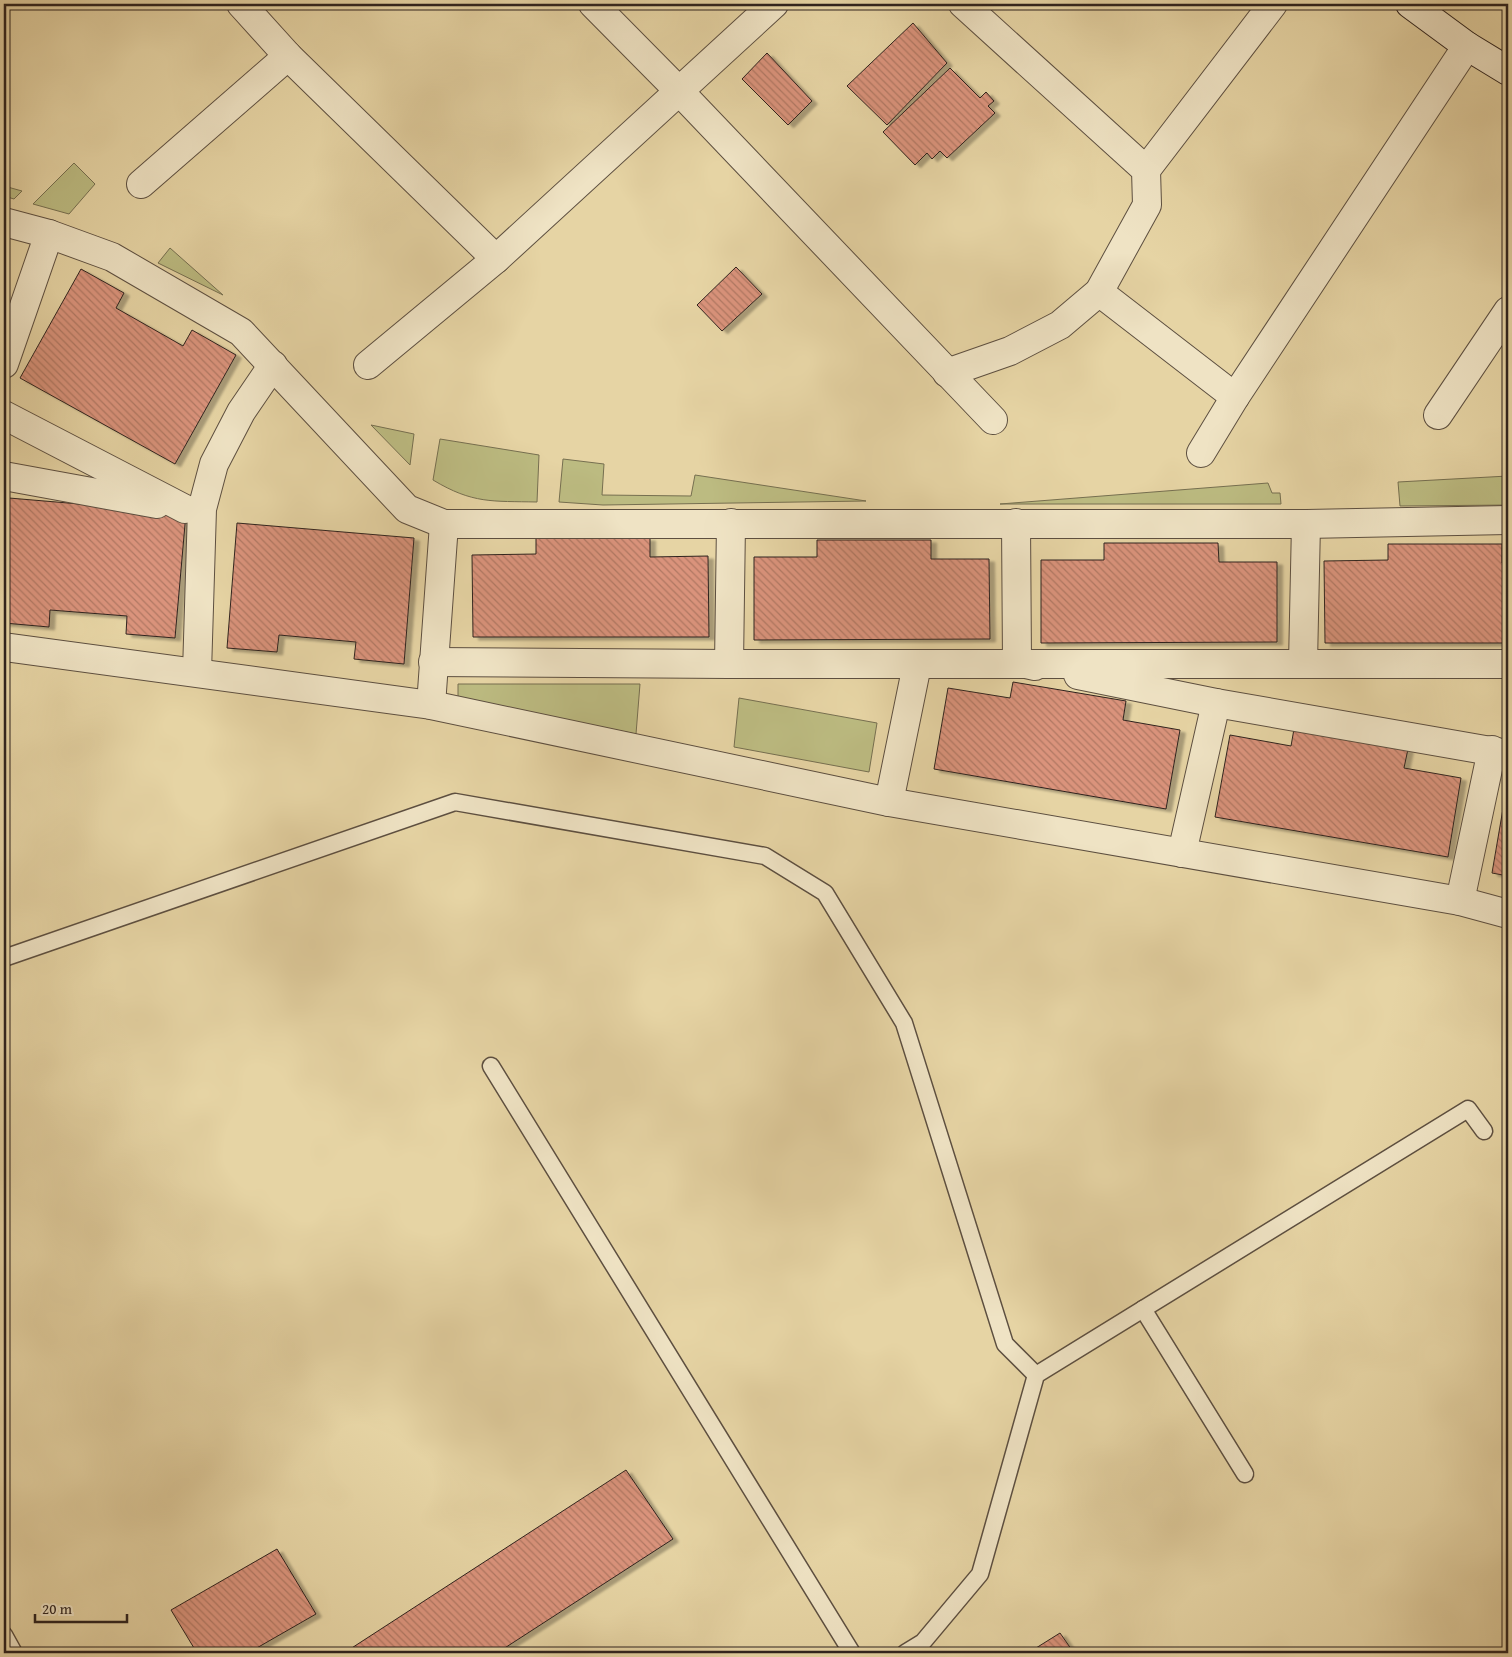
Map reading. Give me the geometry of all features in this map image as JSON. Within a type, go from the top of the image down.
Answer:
[{"type":"street","points":[[241,4],[288,56],[496,259]]},
{"type":"street","points":[[592,4],[680,92],[993,420]]},
{"type":"street","points":[[368,365],[496,259],[774,4]]},
{"type":"street","points":[[963,4],[1146,170]]},
{"type":"street","points":[[947,373],[1010,351],[1060,325],[1099,292],[1146,205],[1146,170],[1273,4]]},
{"type":"street","points":[[1410,4],[1467,46],[1508,71]]},
{"type":"street","points":[[1201,453],[1235,397],[1467,46]]},
{"type":"street","points":[[141,184],[288,56]]},
{"type":"street","points":[[4,222],[49,234],[112,257],[241,332],[408,509],[444,524],[1306,524],[1508,520]]},
{"type":"street","points":[[4,364],[49,234]]},
{"type":"street","points":[[1099,292],[1235,397]]},
{"type":"street","points":[[1438,415],[1508,311]]},
{"type":"street","points":[[197,672],[193,509],[241,412],[273,365]]},
{"type":"street","points":[[4,415],[193,509]]},
{"type":"street","points":[[4,476],[193,509]]},
{"type":"street","points":[[729,664],[731,523]]},
{"type":"street","points":[[1016,523],[1017,662]]},
{"type":"street","points":[[431,705],[444,524]]},
{"type":"street","points":[[1303,663],[1306,524]]},
{"type":"street","points":[[4,647],[431,705],[888,802],[1460,901],[1508,914]]},
{"type":"street","points":[[433,662],[917,665],[1017,662],[1508,664]]},
{"type":"street","points":[[1017,662],[1216,703],[1500,752],[1460,901]]},
{"type":"street","points":[[888,802],[917,665]]},
{"type":"street","points":[[1182,853],[1216,703]]},
{"type":"lane","points":[[4,958],[455,802],[765,856],[825,893],[904,1022],[1005,1344],[1036,1374]]},
{"type":"lane","points":[[491,1066],[852,1653]]},
{"type":"lane","points":[[905,1653],[923,1642],[980,1574],[1036,1374],[1468,1109],[1484,1131]]},
{"type":"lane","points":[[1143,1309],[1245,1474]]},
{"type":"lane","points":[[4,1635],[14,1653]]},
{"type":"shaded area","points":[[74,163],[95,184],[69,214],[33,204]]},
{"type":"shaded area","points":[[4,186],[22,191],[14,199],[4,196]]},
{"type":"shaded area","points":[[170,248],[223,295],[158,263]]},
{"type":"shaded area","points":[[371,425],[414,434],[410,465]]},
{"type":"shaded area","points":[[440,439],[539,455],[537,502],[483,500],[447,488],[433,480]]},
{"type":"shaded area","points":[[563,459],[604,464],[602,495],[691,496],[695,475],[866,501],[603,505],[559,502]]},
{"type":"shaded area","points":[[1508,476],[1508,505],[1400,506],[1398,482]]},
{"type":"shaded area","points":[[1268,483],[1272,493],[1280,493],[1281,504],[1000,504]]},
{"type":"shaded area","points":[[458,684],[640,684],[636,734],[458,699]]},
{"type":"shaded area","points":[[739,698],[877,723],[869,772],[734,747]]},
{"type":"building","points":[[913,23],[947,63],[887,125],[847,86]]},
{"type":"building","points":[[767,53],[812,101],[788,125],[742,79]]},
{"type":"building","points":[[950,68],[980,98],[986,92],[994,101],[988,106],[995,113],[947,158],[940,151],[932,159],[927,153],[915,165],[883,132]]},
{"type":"building","points":[[736,267],[762,294],[722,331],[697,305]]},
{"type":"building","points":[[81,269],[124,293],[116,308],[183,346],[192,330],[236,355],[175,464],[20,378]]},
{"type":"building","points":[[9,498],[186,513],[175,638],[126,634],[127,616],[50,610],[49,627],[4,623],[4,557]]},
{"type":"building","points":[[237,523],[414,538],[404,664],[354,659],[356,642],[279,635],[277,652],[227,648]]},
{"type":"building","points":[[536,538],[650,538],[650,557],[708,556],[709,637],[473,637],[472,555],[536,554]]},
{"type":"building","points":[[817,540],[931,540],[931,559],[989,559],[990,639],[754,640],[754,557],[817,557]]},
{"type":"building","points":[[1104,543],[1218,543],[1219,562],[1277,562],[1277,642],[1041,643],[1041,560],[1104,560]]},
{"type":"building","points":[[1388,544],[1502,544],[1502,563],[1508,563],[1508,643],[1325,643],[1324,561],[1388,560]]},
{"type":"building","points":[[1013,682],[1126,701],[1123,720],[1180,730],[1166,809],[934,769],[948,688],[1010,698]]},
{"type":"building","points":[[1294,729],[1408,749],[1404,768],[1461,778],[1448,857],[1215,817],[1230,735],[1291,746]]},
{"type":"building","points":[[1506,791],[1508,792],[1508,876],[1492,873]]},
{"type":"building","points":[[626,1470],[673,1539],[497,1653],[344,1653]]},
{"type":"building","points":[[277,1549],[316,1614],[248,1653],[197,1653],[171,1610]]},
{"type":"building","points":[[1060,1633],[1074,1653],[1028,1653]]}]
